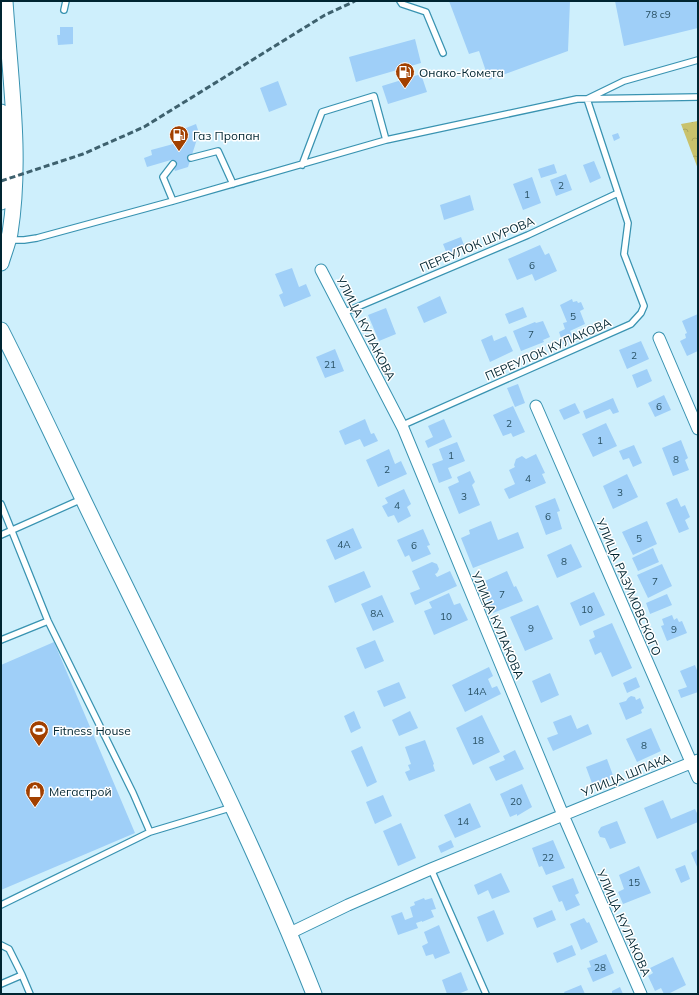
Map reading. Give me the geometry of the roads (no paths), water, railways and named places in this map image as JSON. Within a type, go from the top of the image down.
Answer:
[{"type":"street","points":[[1,263],[8,240],[15,176],[14,136],[5,1]]},
{"type":"street","points":[[1,112],[4,180],[1,202]]},
{"type":"street","name":"УЛИЦА КУЛАКОВА","points":[[321,270],[403,428],[563,815],[641,994]]},
{"type":"street","points":[[1,330],[82,499],[210,757],[290,933],[314,994]]},
{"type":"street","points":[[659,338],[698,429]]},
{"type":"street","name":"УЛИЦА РАЗУМОВСКОГО","points":[[536,406],[695,761],[698,778]]},
{"type":"street","name":"УЛИЦА ШПАКА","points":[[290,933],[348,905],[492,843],[695,761]]},
{"type":"lane","points":[[64,10],[66,1]]},
{"type":"lane","points":[[400,1],[402,4],[426,12],[443,53]]},
{"type":"lane","points":[[587,99],[624,81],[698,60]]},
{"type":"lane","points":[[302,165],[322,112],[374,96],[386,140]]},
{"type":"lane","points":[[8,240],[38,238],[173,202],[386,140],[577,99],[698,97]]},
{"type":"lane","points":[[587,99],[618,193]]},
{"type":"lane","points":[[192,158],[218,151],[233,184]]},
{"type":"lane","points":[[173,164],[163,177],[173,202]]},
{"type":"lane","name":"ПЕРЕУЛОК КУЛАКОВА","points":[[403,425],[631,324],[641,313],[644,306],[624,254],[628,223],[618,193]]},
{"type":"lane","name":"ПЕРЕУЛОК ШУРОВА","points":[[343,313],[528,235],[618,193]]},
{"type":"lane","points":[[1,535],[82,499]]},
{"type":"lane","points":[[1,504],[48,621],[133,792],[150,832]]},
{"type":"lane","points":[[1,640],[48,621]]},
{"type":"lane","points":[[1,905],[150,832],[233,807]]},
{"type":"lane","points":[[431,869],[486,994]]},
{"type":"lane","points":[[1,945],[9,949],[30,994]]},
{"type":"lane","points":[[1,984],[22,975]]},
{"type":"railway","points":[[1,181],[83,154],[144,127],[325,15],[355,1]]},
{"type":"place","name":"Онако-Комета","points":[[405,89]]},
{"type":"place","name":"Газ Пропан","points":[[179,152]]},
{"type":"place","name":"Fitness House","points":[[39,747]]},
{"type":"place","name":"Мегастрой","points":[[35,808]]}]
